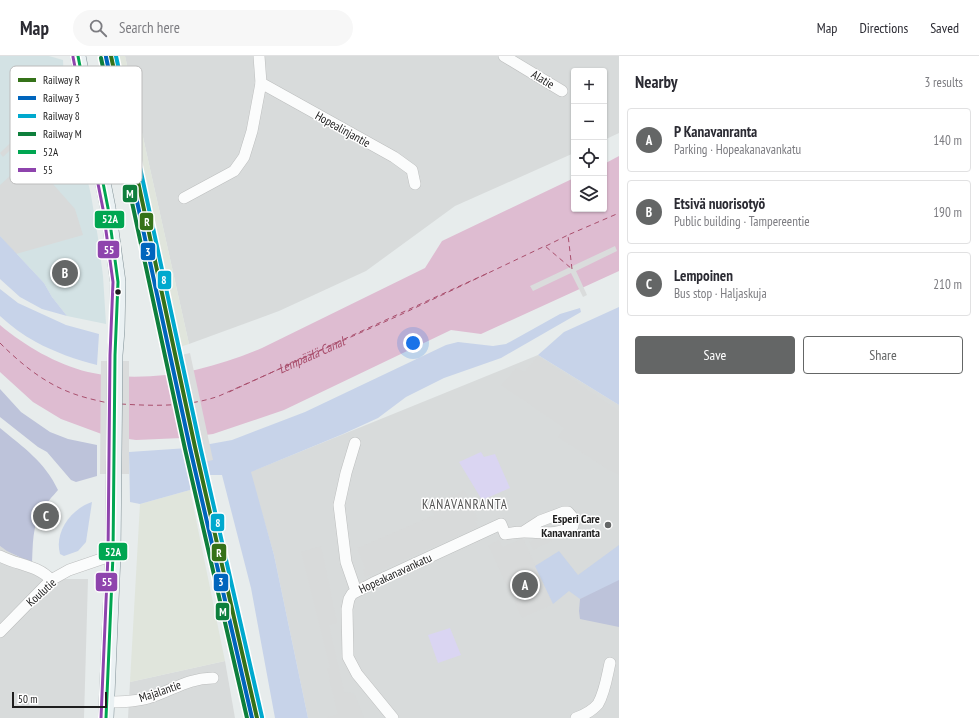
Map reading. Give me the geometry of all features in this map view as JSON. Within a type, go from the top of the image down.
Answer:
[{"type":"main road","points":[[78,56],[80,66]]},
{"type":"main road","points":[[103,184],[118,282],[115,355],[113,555],[106,718]]},
{"type":"street","points":[[184,198],[234,171],[244,157],[252,131],[260,83],[259,56]]},
{"type":"street","name":"Alatie","points":[[504,56],[562,91]]},
{"type":"street","name":"Hopealinjantie","points":[[260,83],[394,157],[412,170],[416,184]]},
{"type":"street","points":[[355,443],[346,473],[339,505],[346,562],[356,591]]},
{"type":"street","name":"Hopeakanavankatu","points":[[392,718],[357,674],[348,657],[347,609],[349,599],[352,594],[501,524],[505,534],[523,532]]},
{"type":"street","name":"Koulutie","points":[[0,632],[51,580],[69,570],[113,555]]},
{"type":"street","points":[[0,556],[11,562],[38,570],[51,580]]},
{"type":"street","points":[[576,718],[585,715],[597,704],[604,686],[610,663]]},
{"type":"street","name":"Majalantie","points":[[107,702],[147,698],[166,692],[185,682],[201,678],[213,678]]},
{"type":"shaded area","points":[[0,56],[49,56],[63,60],[63,66],[10,66],[10,184],[88,184],[103,276],[106,324],[67,316],[52,297],[44,283],[0,236]]},
{"type":"shaded area","points":[[102,56],[125,56],[127,66],[104,66]]},
{"type":"shaded area","points":[[125,56],[619,56],[619,133],[607,139],[607,68],[571,68],[571,154],[455,206],[366,271],[279,311],[189,344],[142,132],[142,66],[127,66]]},
{"type":"shaded area","points":[[142,132],[189,344],[164,352],[129,184],[142,184]]},
{"type":"shaded area","points":[[10,143],[10,150],[3,157],[0,153]]},
{"type":"shaded area","points":[[10,176],[10,184],[53,184],[75,209],[83,235],[16,254],[0,236],[0,185]]},
{"type":"shaded area","points":[[0,236],[44,283],[52,297],[67,316],[42,309],[20,297],[0,279]]},
{"type":"shaded area","points":[[0,289],[18,303],[66,325],[99,334],[97,365],[50,349],[13,327],[0,316]]},
{"type":"shaded area","points":[[619,307],[619,405],[538,355],[564,332]]},
{"type":"shaded area","points":[[580,308],[581,312],[501,358],[444,378],[406,397],[378,418],[251,472],[274,555],[308,718],[275,718],[251,588],[222,475],[191,475],[190,490],[140,504],[130,502],[129,452],[188,448],[232,440],[305,412],[446,345],[458,342],[493,346],[506,344],[560,314]]},
{"type":"shaded area","points":[[538,355],[619,405],[619,718],[308,718],[274,555],[250,472]]},
{"type":"shaded area","points":[[538,356],[619,411],[619,475],[607,469],[558,437],[564,428],[501,385],[517,367],[524,372]]},
{"type":"shaded area","points":[[0,389],[21,412],[50,432],[68,439],[97,445],[97,476],[76,482],[71,480],[47,452],[38,447],[0,417]]},
{"type":"shaded area","points":[[0,428],[40,463],[53,480],[58,490],[44,507],[36,522],[32,563],[0,546]]},
{"type":"shaded area","points":[[481,452],[484,457],[495,454],[510,488],[482,500],[459,462]]},
{"type":"shaded area","points":[[190,490],[225,661],[130,682],[140,504]]},
{"type":"shaded area","points":[[464,490],[478,520],[475,521],[478,527],[365,577],[363,570],[366,569],[357,548],[434,515],[430,506]]},
{"type":"shaded area","points":[[92,502],[86,542],[78,551],[64,556],[60,554],[60,538],[66,522],[77,510]]},
{"type":"shaded area","points":[[548,533],[552,541],[533,550],[529,542]]},
{"type":"shaded area","points":[[523,538],[553,604],[522,618],[488,545],[499,540],[503,547]]},
{"type":"shaded area","points":[[619,545],[619,582],[580,599],[569,591],[553,604],[535,566],[559,551],[578,575]]},
{"type":"shaded area","points":[[0,546],[22,559],[45,568],[64,579],[88,579],[84,718],[0,718]]},
{"type":"shaded area","points":[[321,546],[337,623],[329,625],[344,692],[354,693],[364,718],[325,718],[338,714],[327,669],[330,668],[301,552]]},
{"type":"shaded area","points":[[619,580],[619,627],[580,619],[580,599]]},
{"type":"shaded area","points":[[450,628],[461,655],[438,663],[428,635]]},
{"type":"shaded area","points":[[225,661],[235,718],[128,718],[130,682]]},
{"type":"water","name":"Lempäälä Canal","points":[[619,156],[619,271],[481,334],[451,330],[284,410],[213,434],[182,438],[136,440],[107,436],[61,419],[33,402],[0,372],[0,325],[30,347],[53,359],[76,369],[98,374],[134,377],[172,374],[208,367],[244,355],[262,348],[425,268],[442,241],[571,179],[571,212],[607,212],[607,162]]},
{"type":"pier","points":[[615,246],[617,251],[576,271],[587,295],[583,297],[571,273],[533,291],[530,286]]},
{"type":"pier","points":[[190,353],[213,460],[191,465],[169,358]]},
{"type":"pier","points":[[101,361],[129,361],[129,474],[100,474]]},
{"type":"ferry route","points":[[572,269],[568,235],[619,213]]},
{"type":"ferry route","points":[[546,246],[568,235]]},
{"type":"ferry route","points":[[121,404],[171,405],[207,400],[219,396],[400,315],[545,246],[572,269]]},
{"type":"ferry route","points":[[229,392],[488,273]]},
{"type":"ferry route","points":[[0,343],[24,365],[50,383],[74,394],[108,403]]},
{"type":"rail line","name":"R","points":[[111,56],[113,66]]},
{"type":"rail line","name":"8","points":[[116,56],[118,66]]},
{"type":"rail line","name":"3","points":[[106,57],[108,66]]},
{"type":"rail line","name":"M","points":[[101,58],[103,66]]},
{"type":"rail line","name":"8","points":[[142,177],[200,446],[262,717]]},
{"type":"rail line","name":"M","points":[[128,184],[185,449],[247,718]]},
{"type":"rail line","name":"3","points":[[133,184],[190,448],[252,718]]},
{"type":"rail line","name":"R","points":[[138,184],[195,447],[257,718]]},
{"type":"transit line","name":"52A","points":[[78,56],[80,66]]},
{"type":"transit line","name":"55","points":[[73,57],[75,66]]},
{"type":"transit line","name":"55","points":[[98,184],[113,282],[110,355],[108,555],[101,718]]},
{"type":"transit line","name":"52A","points":[[103,184],[118,282],[115,355],[113,555],[106,718]]},
{"type":"place","name":"Etsivä nuorisotyö","points":[[65,273]]},
{"type":"place","name":"Lempoinen","points":[[46,516]]},
{"type":"place","name":"Esperi Care Kanavanranta","points":[[608,525]]},
{"type":"place","name":"P Kanavanranta","points":[[525,585]]},
{"type":"district","name":"KANAVANRANTA","points":[[465,504]]}]
